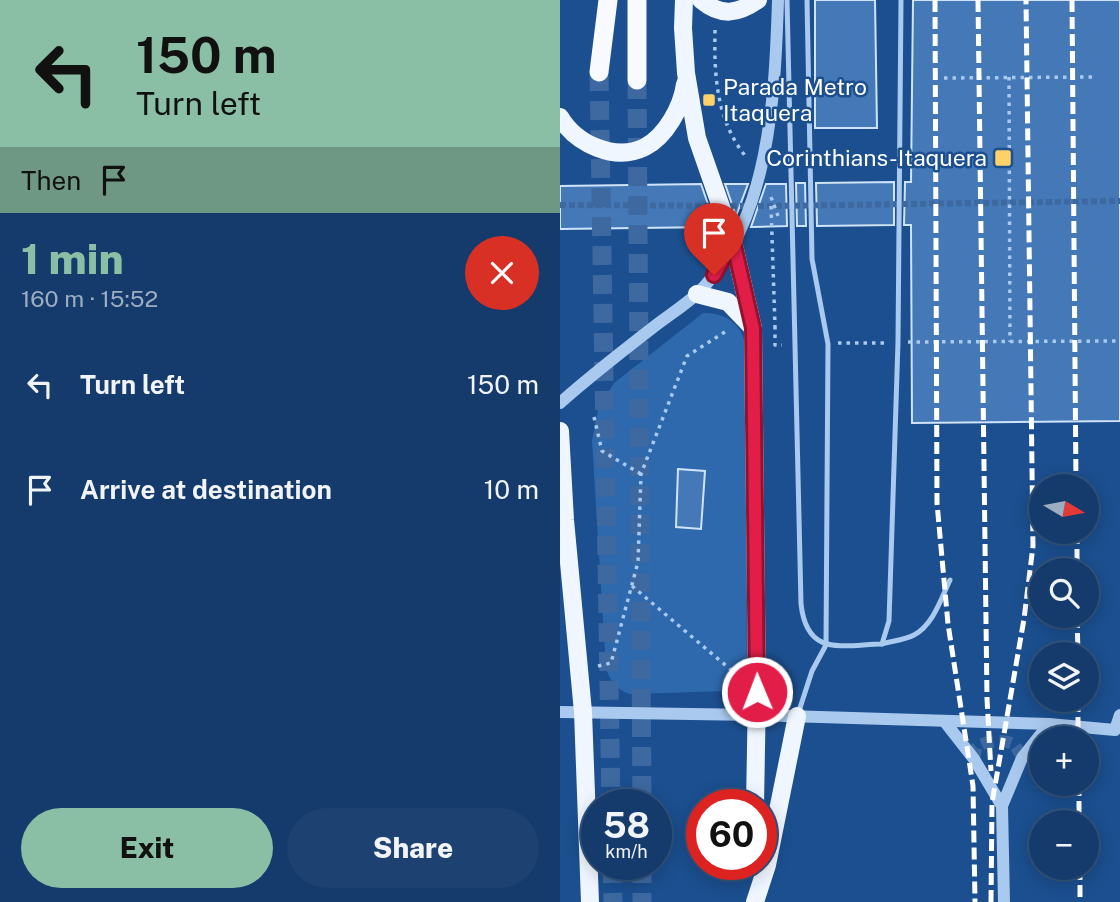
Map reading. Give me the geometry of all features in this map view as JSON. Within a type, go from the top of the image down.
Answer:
[{"type":"highway","points":[[599,72],[608,0]]},
{"type":"highway","points":[[637,0],[637,80]]},
{"type":"main road","points":[[684,0],[686,73],[698,138],[733,241],[753,328],[757,692],[755,789]]},
{"type":"main road","points":[[701,0],[718,11],[733,13],[758,0]]},
{"type":"main road","points":[[560,117],[579,139],[593,146],[628,152],[645,147],[657,138],[676,111],[684,94],[686,73]]},
{"type":"main road","points":[[697,294],[728,302],[753,328]]},
{"type":"main road","points":[[560,431],[562,529],[583,712],[590,902]]},
{"type":"main road","points":[[754,902],[766,865],[797,716]]},
{"type":"main road","points":[[754,880],[754,902]]},
{"type":"street","points":[[560,404],[592,374],[697,294],[714,275],[733,241],[750,207],[760,175],[775,78],[778,0]]},
{"type":"street","points":[[560,712],[1049,724],[1117,730],[1120,715]]},
{"type":"street","points":[[945,722],[974,758],[1002,806]]},
{"type":"street","points":[[1004,902],[1002,806],[1022,758],[1049,724]]},
{"type":"lane","points":[[787,0],[802,611],[809,634],[826,645],[882,644],[913,636],[925,627],[936,611],[950,580]]},
{"type":"lane","points":[[797,716],[812,671],[826,645],[828,344],[812,259],[807,0]]},
{"type":"lane","points":[[882,644],[889,621],[891,600],[898,342],[901,0]]},
{"type":"path","points":[[718,11],[714,71],[721,110],[739,148]]},
{"type":"path","points":[[1009,77],[1010,342]]},
{"type":"path","points":[[944,78],[1095,77]]},
{"type":"path","points":[[771,206],[775,345],[796,344]]},
{"type":"path","points":[[753,328],[775,326]]},
{"type":"path","points":[[611,663],[638,562],[641,474],[687,356],[710,341]]},
{"type":"path","points":[[828,344],[1120,341]]},
{"type":"path","points":[[594,417],[602,452],[641,474]]},
{"type":"path","points":[[632,586],[757,692]]},
{"type":"shaded area","points":[[703,313],[718,314],[730,320],[740,330],[745,344],[747,670],[739,685],[728,691],[630,694],[614,684],[606,668],[592,440],[598,410],[614,383]]},
{"type":"building","points":[[815,0],[875,0],[877,128],[815,128]]},
{"type":"building","points":[[913,0],[1120,0],[1120,421],[912,423],[911,225],[904,225],[905,182],[911,182]]},
{"type":"building","points":[[894,182],[894,225],[817,226],[816,183]]},
{"type":"building","points":[[796,183],[805,183],[806,226],[797,226]]},
{"type":"building","points":[[701,184],[716,227],[560,229],[560,186]]},
{"type":"building","points":[[725,184],[748,184],[736,216]]},
{"type":"building","points":[[766,184],[786,184],[787,226],[751,227]]},
{"type":"building","points":[[678,469],[705,471],[701,529],[676,527]]},
{"type":"tunnel","points":[[599,72],[611,789]]},
{"type":"tunnel","points":[[637,80],[642,789]]},
{"type":"tunnel","points":[[560,205],[771,206],[1120,201]]},
{"type":"tunnel","points":[[974,759],[976,748],[998,741],[1013,744],[1022,758]]},
{"type":"tunnel","points":[[612,880],[613,902]]},
{"type":"tunnel","points":[[642,880],[642,902]]},
{"type":"railway","points":[[935,0],[937,503],[948,624],[973,786],[975,902]]},
{"type":"railway","points":[[978,0],[987,699],[991,771]]},
{"type":"railway","points":[[991,902],[992,803],[1024,619],[1033,546],[1026,0]]},
{"type":"railway","points":[[1072,0],[1076,474]]},
{"type":"railway","points":[[1077,544],[1077,558]]},
{"type":"railway","points":[[1077,628],[1078,642]]},
{"type":"railway","points":[[1078,712],[1078,726]]},
{"type":"railway","points":[[1079,796],[1079,810]]},
{"type":"railway","points":[[1080,880],[1080,902]]},
{"type":"place","name":"Parada Metro Itaquera","points":[[709,100]]},
{"type":"place","name":"Corinthians-Itaquera","points":[[1003,158]]},
{"type":"route","points":[[714,275],[733,241],[753,328],[757,692]]}]
